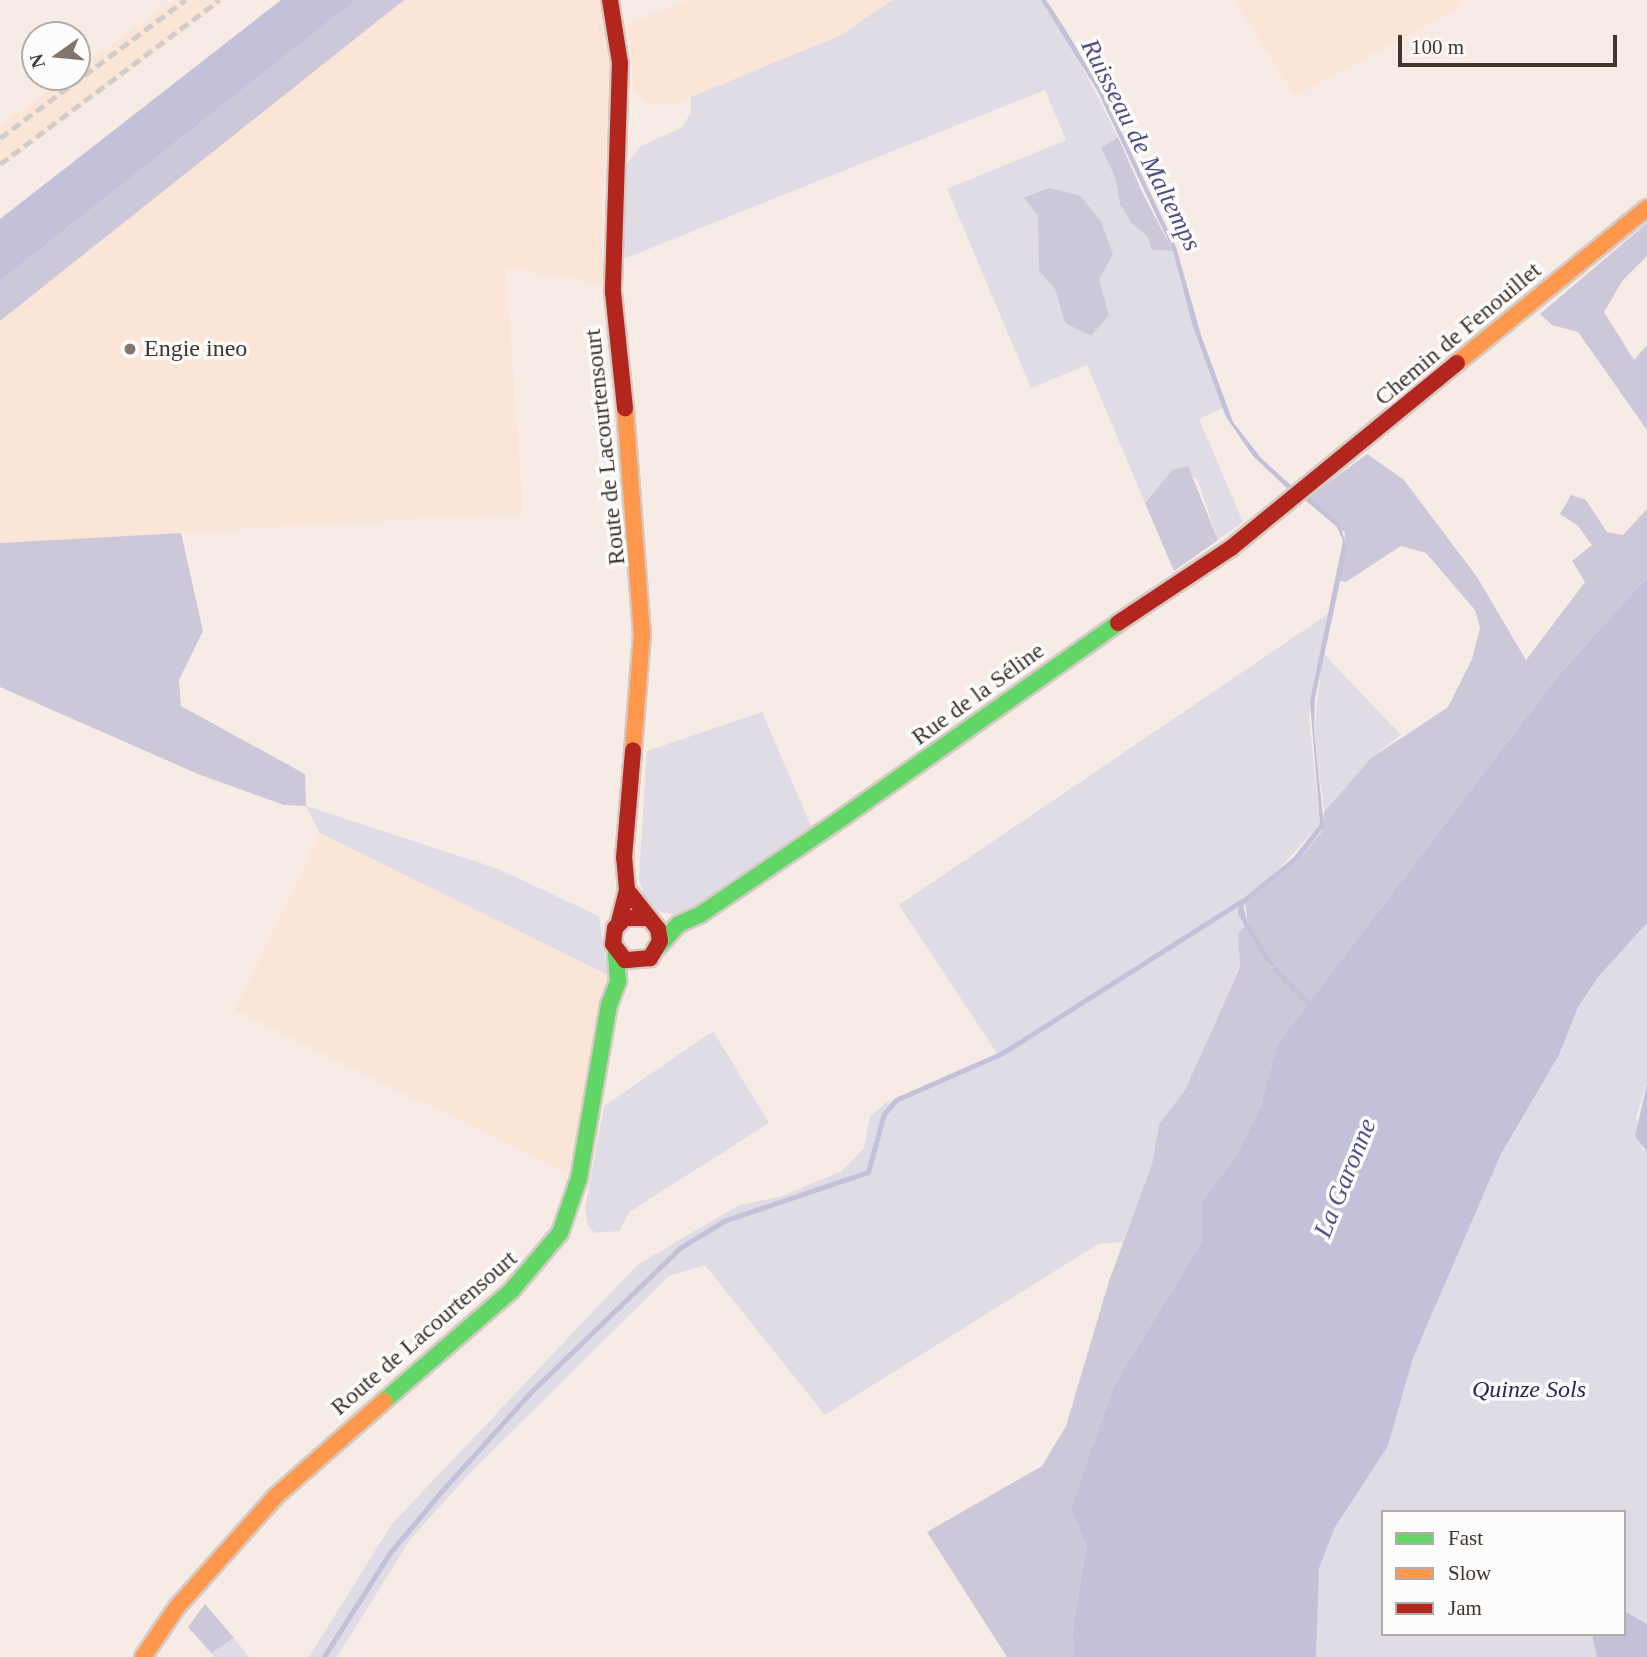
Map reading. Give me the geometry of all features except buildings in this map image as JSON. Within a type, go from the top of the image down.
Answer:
[{"type":"main road","name":"Route de Lacourtensourt","points":[[143,1657],[177,1607],[276,1496],[511,1291],[554,1242],[579,1178],[609,1005],[618,981],[612,936],[619,922],[627,890],[624,858],[639,697],[640,564],[613,292],[620,63],[610,0]]},
{"type":"main road","name":"Chemin de Fenouillet","points":[[1299,495],[1647,208]]},
{"type":"main road","name":"Rue de la Séline","points":[[658,947],[679,924],[701,914],[992,715],[1048,670],[1209,564],[1299,495]]},
{"type":"main road","name":"Route de Lacourtensourt","points":[[627,890],[658,929],[658,947]]},
{"type":"main road","points":[[619,922],[632,916],[679,924]]},
{"type":"main road","points":[[618,981],[658,947]]},
{"type":"main road","points":[[616,951],[631,962],[644,961]]},
{"type":"shaded area","points":[[174,0],[226,0],[0,168],[0,126],[48,91],[91,91],[91,60]]},
{"type":"shaded area","points":[[356,0],[404,0],[0,321],[0,281]]},
{"type":"shaded area","points":[[404,0],[601,0],[607,24],[611,67],[602,214],[604,284],[506,268],[523,513],[0,543],[0,321]]},
{"type":"shaded area","points":[[689,0],[892,0],[841,35],[674,104],[651,105],[634,92],[628,24]]},
{"type":"shaded area","points":[[1234,0],[1459,0],[1463,6],[1295,96]]},
{"type":"shaded area","points":[[1118,137],[1143,194],[1173,251],[1152,250],[1147,236],[1131,223],[1120,204],[1115,177],[1101,148]]},
{"type":"shaded area","points":[[1049,188],[1081,196],[1101,222],[1113,254],[1099,279],[1109,315],[1091,336],[1065,323],[1055,289],[1039,271],[1038,216],[1024,198]]},
{"type":"shaded area","points":[[1647,223],[1647,256],[1623,280],[1604,312],[1634,360],[1647,345],[1647,430],[1578,332],[1552,325],[1540,314]]},
{"type":"shaded area","points":[[1367,454],[1404,480],[1477,577],[1526,660],[1585,582],[1572,561],[1592,545],[1578,526],[1560,514],[1571,495],[1586,500],[1607,532],[1623,535],[1647,509],[1647,577],[1560,673],[1277,1044],[1261,1105],[1235,1157],[1203,1200],[1203,1239],[1113,1387],[1071,1508],[1086,1547],[1072,1635],[1075,1657],[1007,1657],[927,1532],[1042,1466],[1066,1426],[1109,1281],[1152,1164],[1159,1124],[1185,1090],[1240,967],[1238,934],[1245,926],[1265,962],[1277,971],[1247,921],[1245,900],[1303,855],[1322,831],[1324,812],[1371,758],[1448,707],[1472,659],[1480,628],[1475,610],[1426,553],[1401,546],[1346,582],[1340,581],[1345,533],[1309,497]]},
{"type":"shaded area","points":[[1188,466],[1218,540],[1174,571],[1145,503],[1172,470]]},
{"type":"shaded area","points":[[181,533],[203,631],[179,680],[181,706],[305,774],[306,806],[284,805],[198,774],[0,687],[0,543]]},
{"type":"shaded area","points":[[320,833],[608,975],[568,1174],[235,1010]]},
{"type":"shaded area","points":[[205,1604],[234,1638],[211,1653],[188,1627]]},
{"type":"green space","points":[[892,0],[1041,0],[1070,43],[1118,137],[1101,148],[1115,177],[1120,204],[1131,223],[1147,236],[1152,250],[1173,251],[1223,408],[1199,419],[1243,522],[1218,540],[1197,479],[1172,470],[1145,503],[1087,365],[1031,388],[947,189],[1066,140],[1045,90],[624,259],[625,166],[641,146],[681,128],[691,113],[691,97],[841,35]],"holes":[[[1038,216],[1099,279],[1109,315],[1065,323],[1055,289],[1039,271]]]},
{"type":"green space","points":[[1328,614],[1309,717],[1320,824],[1238,914],[1245,926],[1238,934],[1240,966],[1185,1090],[1159,1124],[1152,1164],[1123,1242],[1098,1244],[825,1415],[705,1265],[669,1276],[466,1477],[410,1540],[337,1657],[309,1657],[391,1525],[637,1265],[739,1205],[780,1197],[842,1171],[864,1148],[870,1116],[886,1103],[998,1055],[899,905]]},
{"type":"green space","points":[[1323,653],[1401,735],[1371,758],[1324,812],[1314,730]]},
{"type":"green space","points":[[762,712],[811,826],[695,906],[674,914],[660,912],[646,900],[639,879],[647,751]]},
{"type":"green space","points":[[306,806],[496,868],[599,916],[608,975],[320,833]]},
{"type":"green space","name":"Quinze Sols","points":[[1647,923],[1647,1084],[1636,1116],[1642,1149],[1647,1152],[1647,1657],[1316,1657],[1318,1568],[1335,1527],[1388,1446],[1413,1358],[1501,1154],[1559,1055],[1578,1007],[1599,976]]},
{"type":"green space","points":[[713,1031],[769,1123],[629,1212],[620,1231],[595,1233],[588,1226],[585,1208],[604,1106]]},
{"type":"green space","points":[[234,1638],[249,1657],[214,1657],[211,1653]]},
{"type":"water","points":[[281,0],[356,0],[0,281],[0,219]]},
{"type":"water","points":[[1041,0],[1046,0],[1064,27],[1104,95],[1176,247],[1201,335],[1233,422],[1261,458],[1295,489],[1291,492],[1253,456],[1226,417],[1193,327],[1173,251],[1097,90]]},
{"type":"water","points":[[1309,497],[1340,524],[1347,549],[1315,698],[1314,730],[1324,827],[1301,857],[1243,905],[1247,921],[1278,971],[1265,962],[1238,914],[1239,902],[1294,857],[1320,824],[1310,701],[1343,541],[1337,527],[1305,500]]},
{"type":"water","name":"La Garonne","points":[[1647,577],[1647,923],[1599,976],[1578,1007],[1559,1055],[1501,1154],[1413,1358],[1388,1446],[1335,1527],[1319,1568],[1316,1657],[1075,1657],[1072,1635],[1086,1547],[1071,1508],[1113,1387],[1203,1239],[1203,1200],[1235,1157],[1261,1105],[1277,1044],[1560,673]]},
{"type":"water","points":[[1647,1084],[1647,1152],[1635,1136]]},
{"type":"water","points":[[1626,1612],[1647,1624],[1647,1657],[1597,1657],[1592,1636],[1626,1636]]},
{"type":"waterway","points":[[324,1657],[389,1554],[441,1492],[533,1390],[680,1248],[724,1221],[868,1172],[884,1114],[896,1100],[1001,1054],[1242,901]]},
{"type":"waterway","name":"Ruisseau de Maltemps","points":[[1275,969],[1310,1005]]},
{"type":"railway","points":[[0,138],[185,0]]},
{"type":"railway","points":[[0,164],[219,0]]},
{"type":"traffic: fast","points":[[658,947],[679,924],[701,914],[842,818],[1118,623]]},
{"type":"traffic: fast","points":[[384,1401],[511,1291],[560,1233],[579,1178],[609,1005],[618,981],[616,951]]},
{"type":"traffic: slow","points":[[1457,363],[1647,208]]},
{"type":"traffic: slow","points":[[625,408],[642,634],[633,750]]},
{"type":"traffic: slow","points":[[143,1657],[177,1607],[276,1496],[384,1401]]},
{"type":"traffic: jam","points":[[610,0],[620,63],[613,292],[625,408]]},
{"type":"traffic: jam","points":[[1118,623],[1231,548],[1457,363]]},
{"type":"traffic: jam","points":[[619,922],[627,890],[624,858],[633,750]]},
{"type":"traffic: jam","points":[[627,890],[658,929],[660,941],[650,958],[625,960],[613,944],[615,928],[625,918],[646,918]]},
{"type":"place","name":"Engie ineo","points":[[130,349]]}]
